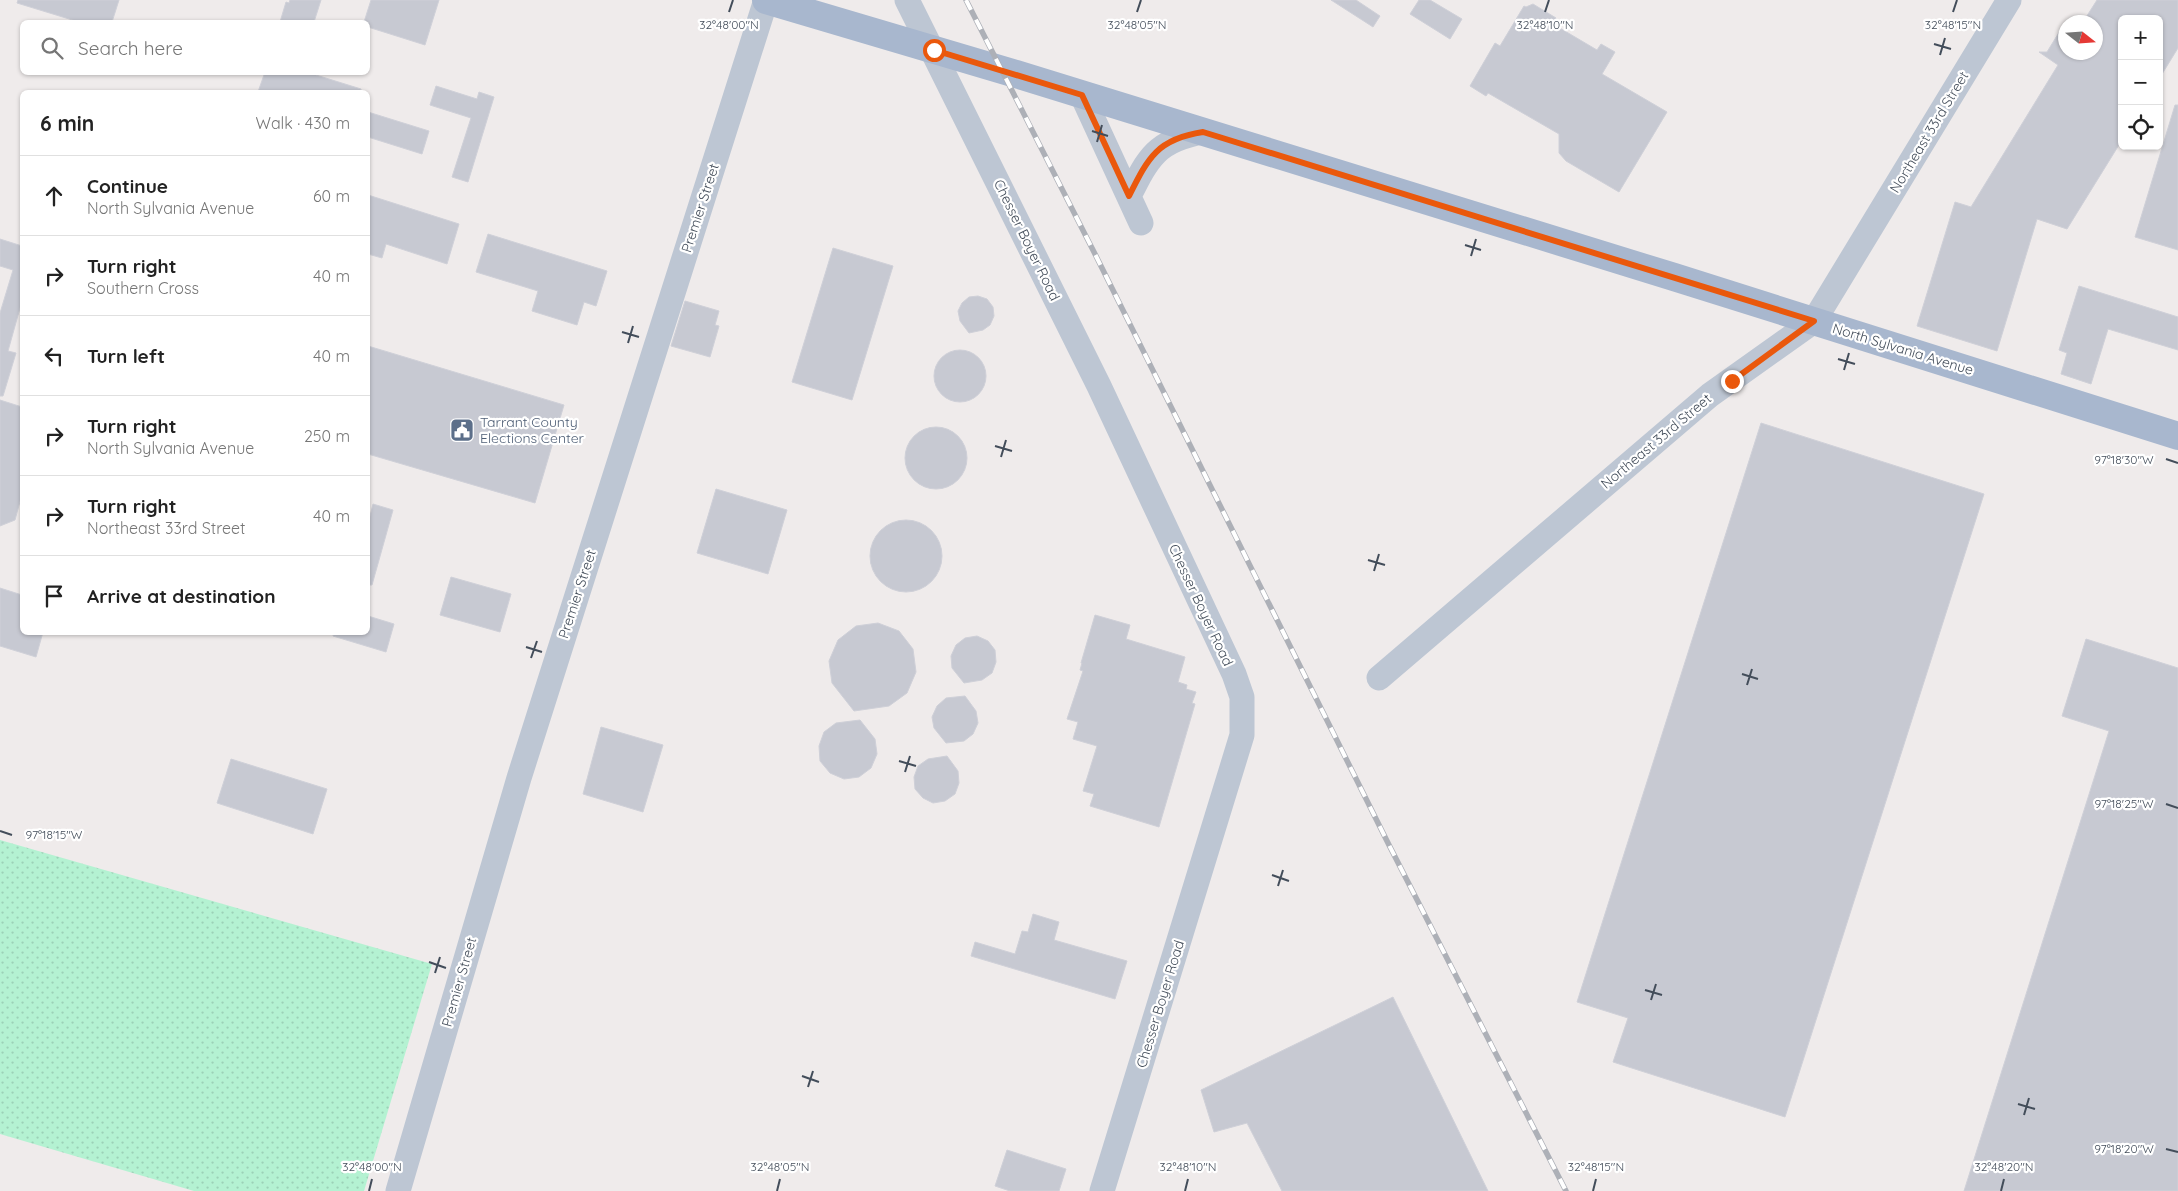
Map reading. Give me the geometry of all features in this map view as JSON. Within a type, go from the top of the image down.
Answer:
[{"type":"main road","name":"North Sylvania Avenue","points":[[766,0],[1203,132],[2178,436]]},
{"type":"street","name":"Premier Street","points":[[398,1191],[519,778],[766,0]]},
{"type":"street","points":[[907,0],[934,50]]},
{"type":"street","name":"Northeast 33rd Street","points":[[1379,678],[1710,395],[1814,321],[2009,0]]},
{"type":"street","name":"Chesser Boyer Road","points":[[934,50],[1099,386],[1234,674],[1242,697],[1242,735],[1102,1191]]},
{"type":"street","points":[[1082,95],[1141,223]]},
{"type":"street","points":[[1129,196],[1144,165],[1161,146],[1184,135],[1203,132]]},
{"type":"green space","points":[[0,840],[432,964],[364,1191],[194,1191],[0,1134]]},
{"type":"building","points":[[18,0],[119,0],[113,20],[72,20],[17,3]]},
{"type":"building","points":[[290,0],[321,0],[315,20],[281,20],[286,2],[289,3]]},
{"type":"building","points":[[371,0],[439,0],[425,45],[370,28],[370,20],[365,20]]},
{"type":"building","points":[[1331,0],[1356,0],[1380,16],[1373,27]]},
{"type":"building","points":[[1419,0],[1430,0],[1462,19],[1450,39],[1410,14]]},
{"type":"building","points":[[2097,0],[2178,0],[2178,48],[2163,72],[2163,15],[2118,15],[2118,146],[2067,229],[2037,219],[1997,351],[1917,326],[1955,202],[1971,207],[2058,65],[2039,52],[2047,52],[2058,34],[2058,60],[2103,60],[2103,15],[2087,15]]},
{"type":"building","points":[[1533,4],[1556,18],[1553,24],[1597,50],[1601,44],[1615,52],[1602,74],[1667,112],[1619,192],[1566,161],[1559,153],[1559,134],[1488,93],[1486,96],[1470,86],[1495,43],[1500,46],[1524,6]]},
{"type":"building","points":[[264,75],[316,75],[361,89],[361,90],[259,90]]},
{"type":"building","points":[[436,86],[477,99],[479,92],[494,97],[468,182],[452,177],[471,118],[430,105]]},
{"type":"building","points":[[2175,105],[2178,105],[2178,250],[2135,237],[2161,150],[2163,150]]},
{"type":"building","points":[[370,113],[429,131],[422,154],[370,138]]},
{"type":"building","points":[[370,196],[459,224],[447,264],[386,244],[382,258],[370,255]]},
{"type":"building","points":[[488,234],[607,271],[596,306],[584,302],[577,325],[532,311],[538,291],[476,272]]},
{"type":"building","points":[[0,239],[20,245],[20,308],[8,351],[16,353],[3,396],[0,396],[0,313],[13,270],[0,266]]},
{"type":"building","points":[[833,248],[893,266],[852,400],[792,382]]},
{"type":"building","points":[[2079,286],[2178,317],[2178,350],[2108,329],[2091,384],[2061,374],[2067,353],[2059,350]]},
{"type":"building","points":[[978,296],[987,299],[993,307],[994,316],[990,325],[983,330],[969,333],[960,321],[958,311],[962,303],[969,297]]},
{"type":"building","points":[[685,301],[719,311],[715,325],[719,326],[710,357],[671,346]]},
{"type":"building","name":"Tarrant County Elections Center","points":[[370,347],[564,405],[535,503],[370,455]]},
{"type":"building","points":[[955,350],[965,350],[975,354],[982,361],[986,376],[982,391],[975,398],[965,402],[955,402],[945,398],[938,391],[934,381],[934,371],[938,361],[945,354]]},
{"type":"building","points":[[0,400],[20,406],[20,501],[15,520],[0,526]]},
{"type":"building","points":[[1761,423],[1984,494],[1785,1117],[1613,1062],[1628,1018],[1577,1002]]},
{"type":"building","points":[[936,427],[953,432],[958,436],[962,441],[967,458],[962,475],[958,480],[953,484],[936,489],[919,484],[914,480],[910,475],[905,458],[910,441],[914,436],[919,432]]},
{"type":"building","points":[[716,489],[787,510],[768,574],[697,553]]},
{"type":"building","points":[[373,504],[393,510],[372,585],[370,585],[370,516]]},
{"type":"building","points":[[906,520],[926,526],[936,536],[942,556],[936,576],[926,586],[906,592],[886,586],[876,576],[870,556],[876,536],[886,526]]},
{"type":"building","points":[[451,577],[511,594],[500,632],[440,615]]},
{"type":"building","points":[[0,588],[20,594],[20,635],[42,635],[36,657],[0,646]]},
{"type":"building","points":[[1095,615],[1130,625],[1126,639],[1185,657],[1178,682],[1187,685],[1186,689],[1196,692],[1192,703],[1195,704],[1159,827],[1090,806],[1094,794],[1083,791],[1097,746],[1073,739],[1078,722],[1067,719],[1083,671],[1080,670],[1081,663]]},
{"type":"building","points":[[370,617],[394,624],[386,652],[333,636],[370,635]]},
{"type":"building","points":[[878,623],[899,631],[913,649],[916,672],[907,693],[889,706],[854,711],[832,683],[829,661],[838,640],[856,626]]},
{"type":"building","points":[[977,636],[988,641],[995,650],[996,662],[992,673],[982,680],[964,683],[952,668],[951,656],[956,645],[965,638]]},
{"type":"building","points":[[2086,639],[2178,668],[2178,1191],[1964,1191],[2109,731],[2062,716]]},
{"type":"building","points":[[965,696],[976,711],[978,723],[973,734],[964,741],[946,743],[934,728],[932,717],[937,706],[946,698]]},
{"type":"building","points":[[860,720],[875,739],[877,754],[871,768],[859,777],[844,779],[830,773],[820,761],[819,746],[824,732],[836,723]]},
{"type":"building","points":[[601,727],[663,745],[643,812],[583,794]]},
{"type":"building","points":[[947,756],[958,771],[959,783],[955,794],[945,801],[933,803],[923,798],[915,789],[914,777],[918,766],[928,759]]},
{"type":"building","points":[[231,759],[327,789],[313,834],[217,803]]},
{"type":"building","points":[[1033,914],[1059,922],[1054,940],[1127,961],[1115,999],[971,956],[975,942],[1015,954],[1022,931],[1028,932]]},
{"type":"building","points":[[1393,997],[1488,1191],[1282,1191],[1247,1123],[1214,1132],[1201,1090]]},
{"type":"building","points":[[1007,1150],[1066,1169],[1059,1191],[1010,1191],[995,1186]]},
{"type":"railway","points":[[966,0],[1095,254],[1389,845],[1566,1191]]},
{"type":"place","name":"Tarrant County Elections Center","points":[[462,430]]},
{"type":"route","points":[[934,50],[1082,95],[1129,196],[1144,165],[1161,146],[1184,135],[1203,132],[1814,321],[1732,381]]}]
